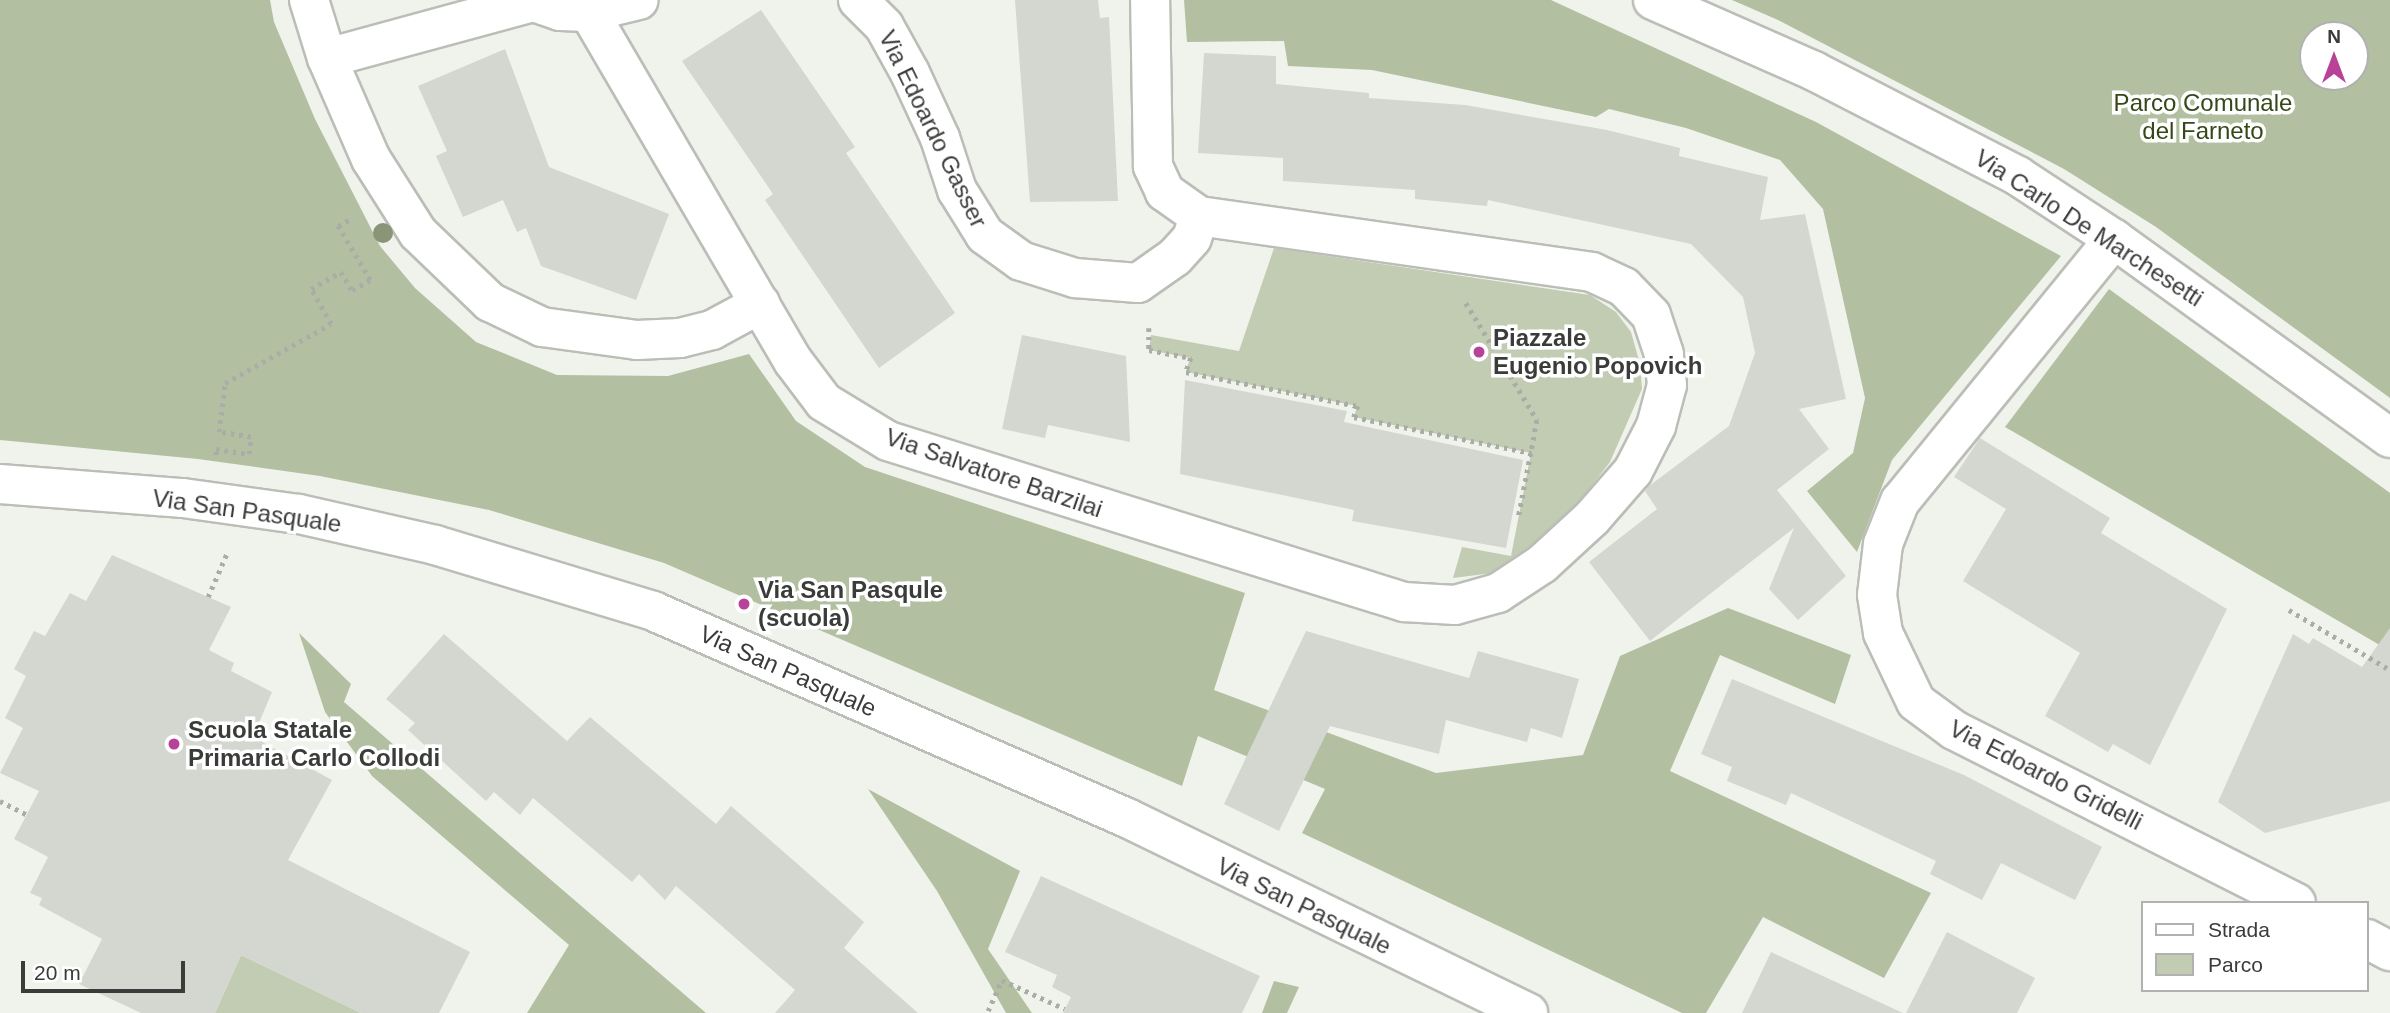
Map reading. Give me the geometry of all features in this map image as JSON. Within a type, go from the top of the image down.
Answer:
[{"type":"street","points":[[309,0],[327,58],[371,159],[418,233],[490,302],[542,327],[637,340],[680,338],[712,330],[760,304]]},
{"type":"street","points":[[327,58],[529,2],[589,12],[639,0]]},
{"type":"street","name":"Via Edoardo Gasser","points":[[858,0],[884,26],[910,73],[940,138],[957,190],[985,235],[1021,261],[1075,278],[1138,283]]},
{"type":"street","points":[[1150,0],[1153,166],[1165,192],[1199,216],[1592,272],[1624,287],[1651,315],[1664,354],[1667,386],[1656,426],[1633,471],[1592,518],[1524,576]]},
{"type":"street","name":"Via Carlo De Marchesetti","points":[[1653,0],[1928,128],[2018,176],[2114,239],[2390,438]]},
{"type":"street","name":"Via Salvatore Barzilai","points":[[589,12],[760,304],[824,402],[888,441],[1405,602],[1455,605],[1498,593],[1524,576]]},
{"type":"street","points":[[1138,283],[1175,257],[1192,238],[1199,216]]},
{"type":"street","name":"Via Edoardo Gridelli","points":[[2114,239],[1900,501],[1883,544],[1877,595],[1883,633],[1896,669],[1916,702],[1954,730],[2292,901]]},
{"type":"street","name":"Via San Pasquale","points":[[0,484],[183,498],[299,514],[435,545],[653,611],[1127,818],[1528,1013]]},
{"type":"street","points":[[2369,940],[2390,951]]},
{"type":"path","points":[[215,460],[216,449],[249,454],[251,437],[219,432],[225,383],[331,324],[311,289],[341,272],[352,290],[370,280],[338,226]]},
{"type":"path","points":[[1458,251],[1454,282],[1537,420],[1511,556],[1524,576]]},
{"type":"path","points":[[1138,283],[1151,335],[1149,350],[1191,358],[1186,372],[1358,407],[1354,416],[1531,453]]},
{"type":"path","points":[[208,597],[228,551]]},
{"type":"path","points":[[2289,610],[2390,670]]},
{"type":"path","points":[[0,801],[27,815]]},
{"type":"path","points":[[988,1011],[1002,980],[1065,1009]]},
{"type":"green space","points":[[0,0],[270,0],[274,22],[315,119],[380,246],[415,288],[476,342],[557,375],[668,376],[749,354],[796,421],[865,467],[1245,593],[1214,690],[1436,773],[1583,755],[1620,656],[1728,608],[1851,655],[1835,704],[1720,655],[1670,771],[1931,893],[1884,978],[1763,917],[1706,1013],[1682,1013],[1302,833],[1325,789],[1198,736],[1182,786],[664,563],[489,510],[320,476],[198,459],[0,440]]},
{"type":"green space","points":[[1184,0],[1551,0],[1816,122],[2061,256],[1892,460],[1857,552],[1807,491],[1853,453],[1865,398],[1823,209],[1780,160],[1686,128],[1609,109],[1596,117],[1372,70],[1288,66],[1284,41],[1187,42]]},
{"type":"green space","name":"Parco Comunale del Farneto","points":[[1732,0],[2390,0],[2390,398],[2156,227],[2064,169],[1778,20]]},
{"type":"green space","points":[[1274,248],[1590,295],[1616,312],[1631,332],[1640,364],[1642,389],[1610,462],[1576,506],[1537,542],[1493,573],[1453,578],[1462,547],[1511,556],[1531,453],[1354,417],[1357,406],[1186,372],[1190,358],[1149,350],[1151,335],[1239,351]]},
{"type":"green space","points":[[2109,289],[2390,493],[2390,651],[2005,427]]},
{"type":"green space","points":[[299,633],[351,684],[344,702],[706,1013],[527,1013],[569,945],[372,776],[325,712]]},
{"type":"green space","points":[[868,789],[1020,871],[988,949],[1032,1013],[1006,1013],[937,891]]},
{"type":"green space","points":[[241,955],[361,1013],[215,1013]]},
{"type":"green space","points":[[1274,981],[1299,987],[1287,1013],[1262,1013]]},
{"type":"building","points":[[1015,0],[1098,0],[1100,18],[1109,17],[1118,201],[1030,202]]},
{"type":"building","points":[[761,10],[855,147],[846,153],[955,313],[879,368],[765,200],[773,194],[682,61]]},
{"type":"building","points":[[505,49],[549,167],[669,214],[636,300],[541,266],[526,228],[517,232],[503,200],[463,217],[436,156],[447,151],[418,86]]},
{"type":"building","points":[[1204,53],[1276,56],[1276,84],[1369,93],[1369,98],[1465,105],[1607,130],[1680,148],[1679,156],[1768,177],[1760,220],[1805,214],[1846,399],[1799,409],[1829,449],[1777,490],[1846,576],[1798,620],[1769,589],[1794,528],[1650,641],[1589,562],[1657,509],[1645,491],[1649,486],[1729,426],[1755,353],[1743,297],[1691,244],[1488,200],[1487,206],[1415,199],[1415,190],[1283,181],[1283,158],[1198,153]]},
{"type":"building","points":[[1022,335],[1126,356],[1130,442],[1048,425],[1045,438],[1002,429]]},
{"type":"building","points":[[1185,380],[1347,411],[1344,422],[1523,460],[1506,548],[1352,521],[1354,510],[1180,474]]},
{"type":"building","points":[[1980,438],[2110,518],[2101,533],[2227,609],[2150,765],[2113,744],[2108,752],[2045,716],[2080,653],[1963,581],[2006,509],[1954,477]]},
{"type":"building","name":"Scuola Statale Primaria Carlo Collodi","points":[[112,555],[231,607],[209,650],[234,663],[231,671],[272,692],[253,737],[332,780],[288,860],[470,952],[439,1013],[361,1013],[241,955],[215,1013],[141,1013],[79,984],[102,939],[39,905],[42,898],[30,893],[48,857],[14,839],[39,791],[0,773],[23,728],[5,718],[26,676],[14,669],[34,631],[45,636],[70,593],[86,601]]},
{"type":"building","points":[[2390,628],[2390,801],[2265,833],[2218,802],[2293,634],[2309,644],[2313,638],[2362,667]]},
{"type":"building","points":[[1306,631],[1469,678],[1478,651],[1579,679],[1562,738],[1531,728],[1527,742],[1446,720],[1439,754],[1330,726],[1279,831],[1224,804]]},
{"type":"building","points":[[444,634],[567,741],[590,717],[716,824],[731,806],[864,922],[844,948],[918,1013],[775,1013],[795,990],[676,886],[665,900],[639,874],[632,882],[533,798],[520,815],[494,792],[486,801],[408,730],[415,723],[386,699]]},
{"type":"building","points":[[1732,679],[1964,775],[2102,847],[2075,900],[2001,863],[1982,900],[1930,874],[1936,861],[1791,793],[1786,805],[1727,781],[1732,767],[1701,754]]},
{"type":"building","points":[[1041,876],[1260,976],[1242,1013],[1063,1013],[1071,997],[1052,987],[1057,975],[1005,952]]},
{"type":"building","points":[[1947,932],[2035,978],[2017,1013],[1906,1013]]},
{"type":"building","points":[[1771,952],[1903,1013],[1742,1013]]},
{"type":"place","name":"Piazzale Eugenio Popovich","points":[[1479,352]]},
{"type":"place","name":"Via San Pasqule (scuola)","points":[[744,604]]},
{"type":"place","name":"Scuola Statale Primaria Carlo Collodi","points":[[174,744]]}]
